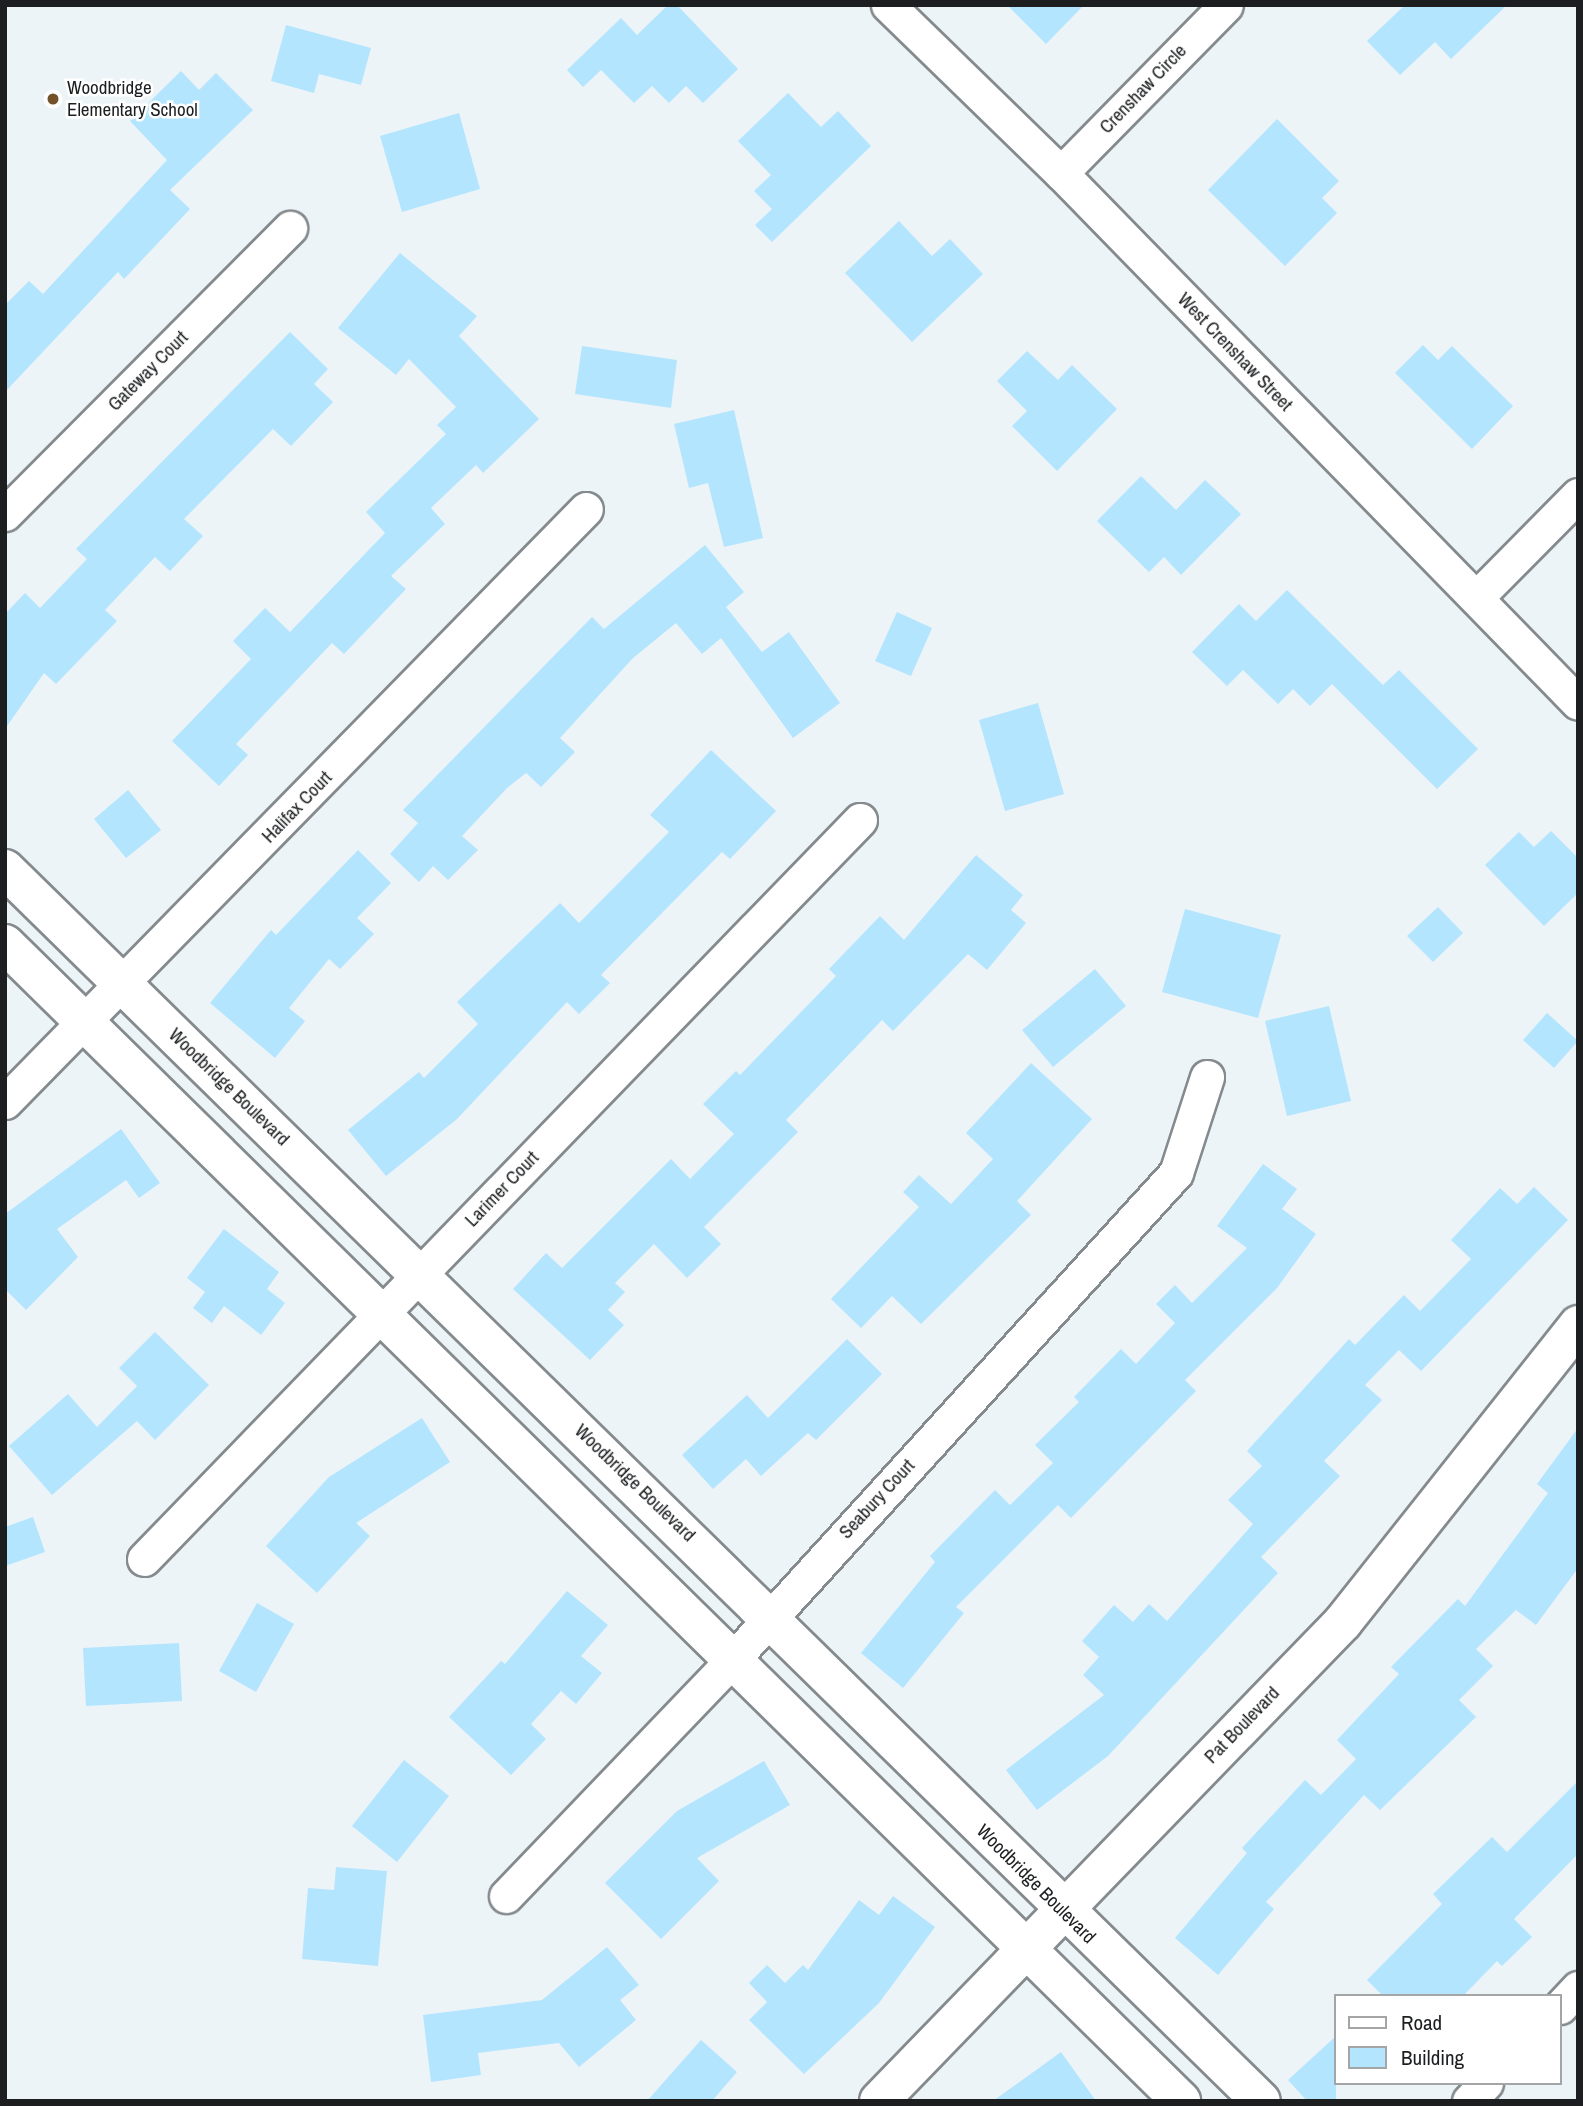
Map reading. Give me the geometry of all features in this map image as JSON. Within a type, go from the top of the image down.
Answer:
[{"type":"street","name":"West Crenshaw Street","points":[[888,5],[1061,173],[1578,703]]},
{"type":"street","name":"Crenshaw Circle","points":[[1061,173],[1226,5]]},
{"type":"street","name":"Gateway Court","points":[[5,514],[290,229]]},
{"type":"street","points":[[1476,598],[1578,495]]},
{"type":"street","name":"Halifax Court","points":[[5,1102],[86,1025],[586,509]]},
{"type":"street","name":"Larimer Court","points":[[144,1559],[860,820]]},
{"type":"street","name":"Woodbridge Boulevard","points":[[5,869],[770,1615],[1061,1910],[1261,2101]]},
{"type":"street","points":[[5,944],[734,1658],[1027,1952],[1181,2101]]},
{"type":"street","name":"Seabury Court","points":[[506,1896],[734,1658],[770,1615],[1176,1173],[1207,1077]]},
{"type":"street","name":"Pat Boulevard","points":[[879,2101],[1027,1952],[1061,1910],[1343,1622],[1578,1325]]},
{"type":"street","points":[[1562,2005],[1578,1989]]},
{"type":"street","points":[[1469,2101],[1484,2085]]},
{"type":"building","points":[[668,5],[677,5],[738,69],[703,103],[686,86],[669,103],[652,86],[634,103],[601,70],[583,87],[567,70],[621,18],[637,35]]},
{"type":"building","points":[[1007,5],[1084,5],[1046,44]]},
{"type":"building","points":[[1405,5],[1507,5],[1451,59],[1435,42],[1400,75],[1367,41]]},
{"type":"building","points":[[286,25],[371,48],[361,85],[319,74],[314,93],[271,81]]},
{"type":"building","points":[[181,71],[199,90],[216,73],[253,110],[170,190],[190,209],[124,279],[118,272],[5,392],[5,305],[29,281],[43,294],[167,160],[130,121]]},
{"type":"building","points":[[788,93],[821,127],[838,111],[871,146],[772,242],[755,225],[772,209],[754,191],[771,175],[738,141]]},
{"type":"building","points":[[459,113],[480,189],[402,212],[380,136]]},
{"type":"building","points":[[1277,119],[1339,181],[1322,198],[1337,213],[1285,266],[1208,190]]},
{"type":"building","points":[[899,221],[932,256],[950,239],[983,274],[912,342],[845,273]]},
{"type":"building","points":[[400,253],[477,316],[459,336],[539,419],[483,473],[476,465],[431,508],[445,524],[391,576],[406,589],[344,654],[332,643],[236,744],[248,755],[219,786],[172,741],[251,659],[233,641],[265,608],[290,632],[385,533],[366,512],[446,434],[437,425],[456,407],[409,359],[396,375],[338,328]]},
{"type":"building","points":[[290,332],[328,369],[314,384],[333,402],[291,446],[273,429],[184,519],[203,536],[170,571],[155,557],[105,610],[117,621],[56,684],[44,673],[5,729],[5,614],[25,593],[40,608],[87,559],[76,549]]},
{"type":"building","points":[[1423,345],[1438,360],[1452,346],[1513,406],[1472,449],[1395,373]]},
{"type":"building","points":[[582,346],[677,360],[671,408],[575,394]]},
{"type":"building","points":[[1027,351],[1058,380],[1072,365],[1117,409],[1057,471],[1012,426],[1027,411],[997,381]]},
{"type":"building","points":[[734,410],[763,538],[724,547],[708,483],[689,488],[674,424]]},
{"type":"building","points":[[1141,476],[1176,510],[1205,480],[1241,514],[1181,575],[1164,557],[1149,572],[1097,521]]},
{"type":"building","points":[[705,545],[744,592],[726,607],[762,652],[789,632],[840,703],[793,738],[721,638],[702,654],[676,623],[633,658],[560,738],[575,752],[541,787],[526,773],[507,788],[462,836],[478,850],[448,880],[433,866],[419,882],[390,854],[418,823],[403,810],[592,617],[604,629]]},
{"type":"building","points":[[1287,590],[1383,685],[1399,670],[1478,749],[1437,789],[1332,684],[1310,706],[1293,689],[1278,704],[1243,670],[1227,686],[1192,652],[1239,604],[1256,621]]},
{"type":"building","points":[[897,612],[932,628],[911,676],[875,661]]},
{"type":"building","points":[[1038,703],[1064,794],[1005,811],[979,720]]},
{"type":"building","points":[[711,750],[776,811],[730,859],[722,852],[601,975],[610,983],[579,1014],[567,1002],[457,1119],[386,1176],[348,1130],[419,1072],[424,1078],[478,1024],[457,1002],[560,903],[579,923],[669,832],[650,815]]},
{"type":"building","points":[[128,790],[161,830],[126,858],[94,819]]},
{"type":"building","points":[[1551,831],[1578,858],[1578,893],[1544,926],[1485,865],[1519,832],[1534,847]]},
{"type":"building","points":[[358,850],[391,883],[357,918],[374,934],[340,969],[329,959],[289,1008],[305,1021],[275,1058],[210,1003],[271,930],[276,935]]},
{"type":"building","points":[[976,855],[1023,895],[1011,910],[1026,923],[987,970],[968,954],[893,1031],[882,1020],[786,1120],[798,1132],[704,1227],[721,1244],[687,1278],[654,1244],[615,1283],[625,1292],[608,1310],[624,1325],[590,1360],[513,1289],[546,1253],[562,1268],[671,1159],[690,1179],[734,1134],[703,1104],[736,1071],[740,1075],[836,976],[829,969],[880,916],[904,940]]},
{"type":"building","points":[[1438,907],[1463,933],[1433,962],[1407,936]]},
{"type":"building","points":[[1185,909],[1281,935],[1258,1018],[1162,992]]},
{"type":"building","points":[[1095,969],[1126,1006],[1053,1067],[1022,1030]]},
{"type":"building","points":[[1329,1006],[1351,1101],[1287,1116],[1265,1021]]},
{"type":"building","points":[[1547,1013],[1578,1041],[1554,1068],[1523,1040]]},
{"type":"building","points":[[1031,1063],[1092,1119],[1017,1201],[1031,1215],[921,1324],[892,1296],[861,1328],[831,1299],[919,1207],[903,1192],[919,1175],[951,1204],[993,1159],[966,1133]]},
{"type":"building","points":[[121,1129],[160,1183],[139,1198],[126,1180],[57,1229],[78,1257],[26,1310],[5,1289],[5,1214]]},
{"type":"building","points":[[1263,1164],[1297,1189],[1282,1209],[1316,1234],[1277,1288],[1185,1380],[1196,1391],[1071,1518],[1058,1505],[956,1607],[964,1613],[903,1688],[861,1653],[935,1562],[930,1556],[995,1490],[1010,1505],[1053,1463],[1035,1445],[1079,1402],[1074,1397],[1121,1349],[1136,1364],[1175,1323],[1156,1304],[1175,1285],[1192,1303],[1247,1248],[1217,1226]]},
{"type":"building","points":[[1534,1187],[1568,1220],[1421,1371],[1399,1350],[1365,1385],[1382,1400],[1324,1461],[1340,1476],[1261,1557],[1278,1573],[1108,1756],[1037,1810],[1006,1770],[1104,1695],[1083,1675],[1099,1657],[1082,1641],[1114,1605],[1133,1622],[1149,1604],[1167,1621],[1253,1524],[1228,1500],[1262,1466],[1247,1451],[1349,1339],[1355,1345],[1404,1295],[1420,1311],[1471,1259],[1451,1240],[1500,1188],[1517,1204]]},
{"type":"building","points":[[224,1229],[279,1272],[267,1289],[285,1303],[261,1335],[224,1306],[212,1323],[193,1308],[205,1292],[187,1278]]},
{"type":"building","points":[[155,1332],[209,1385],[155,1440],[137,1421],[52,1495],[9,1446],[68,1394],[97,1427],[137,1386],[119,1368]]},
{"type":"building","points":[[847,1339],[882,1374],[816,1440],[808,1433],[761,1476],[746,1459],[713,1489],[682,1455],[747,1395],[768,1418]]},
{"type":"building","points":[[422,1418],[450,1462],[356,1523],[370,1536],[317,1593],[266,1546],[329,1477]]},
{"type":"building","points":[[1578,1428],[1578,1568],[1536,1625],[1516,1610],[1476,1649],[1493,1666],[1459,1700],[1476,1717],[1380,1810],[1364,1795],[1266,1902],[1274,1909],[1218,1975],[1175,1938],[1247,1853],[1242,1848],[1305,1780],[1321,1795],[1356,1759],[1337,1740],[1399,1674],[1391,1667],[1458,1599],[1465,1606],[1548,1493],[1537,1484]]},
{"type":"building","points":[[33,1517],[45,1552],[5,1566],[5,1527]]},
{"type":"building","points":[[567,1591],[608,1625],[581,1656],[602,1673],[576,1704],[561,1691],[531,1724],[546,1739],[511,1775],[449,1717],[501,1661],[505,1664]]},
{"type":"building","points":[[257,1603],[294,1624],[256,1692],[219,1671]]},
{"type":"building","points":[[179,1643],[182,1701],[86,1706],[83,1648]]},
{"type":"building","points":[[404,1760],[449,1796],[397,1862],[352,1826]]},
{"type":"building","points":[[764,1761],[790,1805],[697,1858],[719,1881],[661,1939],[605,1883],[677,1811]]},
{"type":"building","points":[[1578,1781],[1578,1854],[1514,1919],[1532,1937],[1502,1966],[1497,1961],[1465,1994],[1381,1994],[1367,1980],[1442,1904],[1433,1894],[1492,1837],[1507,1852]]},
{"type":"building","points":[[336,1867],[387,1871],[378,1966],[302,1959],[308,1888],[334,1890]]},
{"type":"building","points":[[893,1896],[935,1927],[879,2003],[804,2074],[749,2020],[767,2002],[749,1983],[767,1965],[785,1983],[803,1965],[808,1970],[859,1900],[879,1915]]},
{"type":"building","points":[[607,1947],[639,1985],[620,2000],[636,2020],[579,2067],[559,2043],[478,2053],[481,2075],[431,2082],[423,2015],[542,2000]]},
{"type":"building","points":[[1334,2038],[1336,2101],[1307,2101],[1288,2080]]},
{"type":"building","points":[[701,2040],[737,2072],[712,2101],[647,2101]]},
{"type":"building","points":[[1061,2052],[1096,2101],[993,2101]]},
{"type":"place","name":"Woodbridge Elementary School","points":[[53,99]]}]
